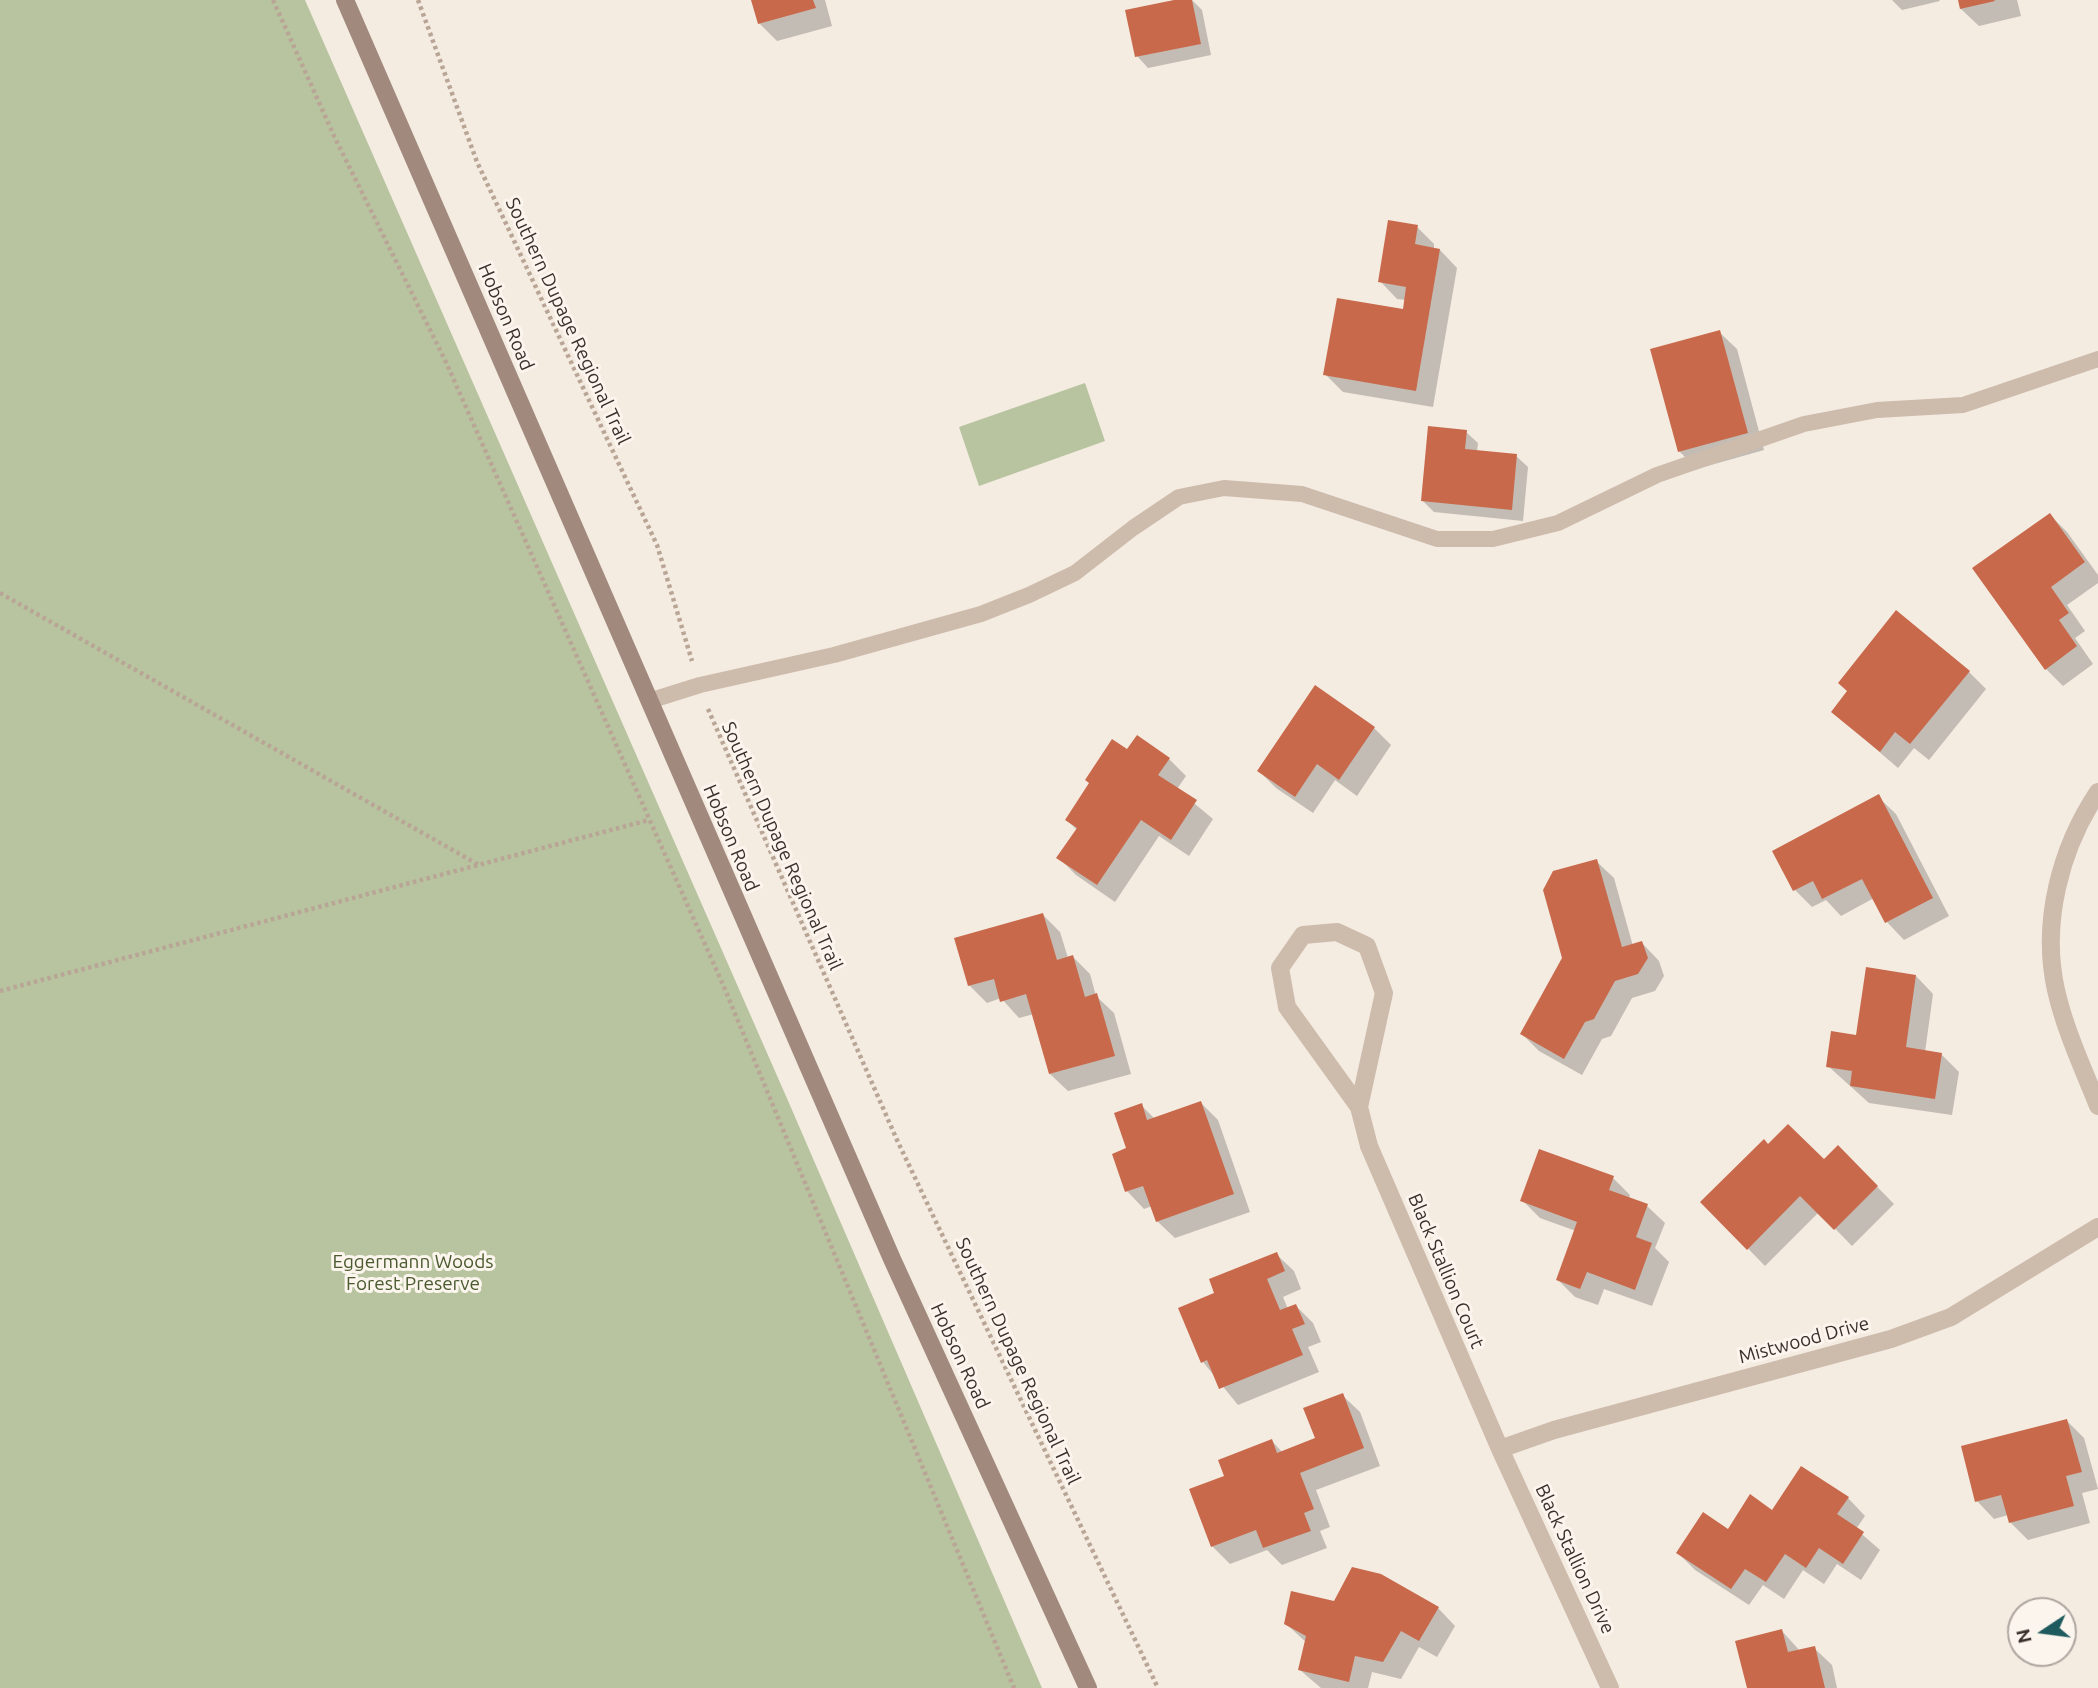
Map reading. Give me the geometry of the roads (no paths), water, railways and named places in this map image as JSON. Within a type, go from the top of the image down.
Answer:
[{"type":"main road","name":"Hobson Road","points":[[345,0],[892,1259],[1088,1688]]},
{"type":"street","points":[[2098,792],[2067,851],[2054,898],[2051,932],[2055,987],[2098,1106]]},
{"type":"street","name":"Black Stallion Court","points":[[1359,1107],[1384,993],[1367,946],[1337,932],[1303,936],[1280,968],[1287,1007],[1359,1107],[1369,1146],[1500,1449]]},
{"type":"street","name":"Mistwood Drive","points":[[1500,1449],[1554,1430],[1891,1339],[1951,1317],[2098,1227]]},
{"type":"street","name":"Black Stallion Drive","points":[[1500,1449],[1602,1686]]},
{"type":"lane","points":[[649,701],[700,685],[834,654],[981,614],[1076,573],[1133,528],[1179,498],[1224,488],[1303,494],[1437,539],[1493,539],[1558,523],[1657,475],[1804,424],[1877,410],[1963,405],[2098,359]]},
{"type":"park label","name":"Eggermann Woods Forest Preserve","points":[[413,1273]]}]
